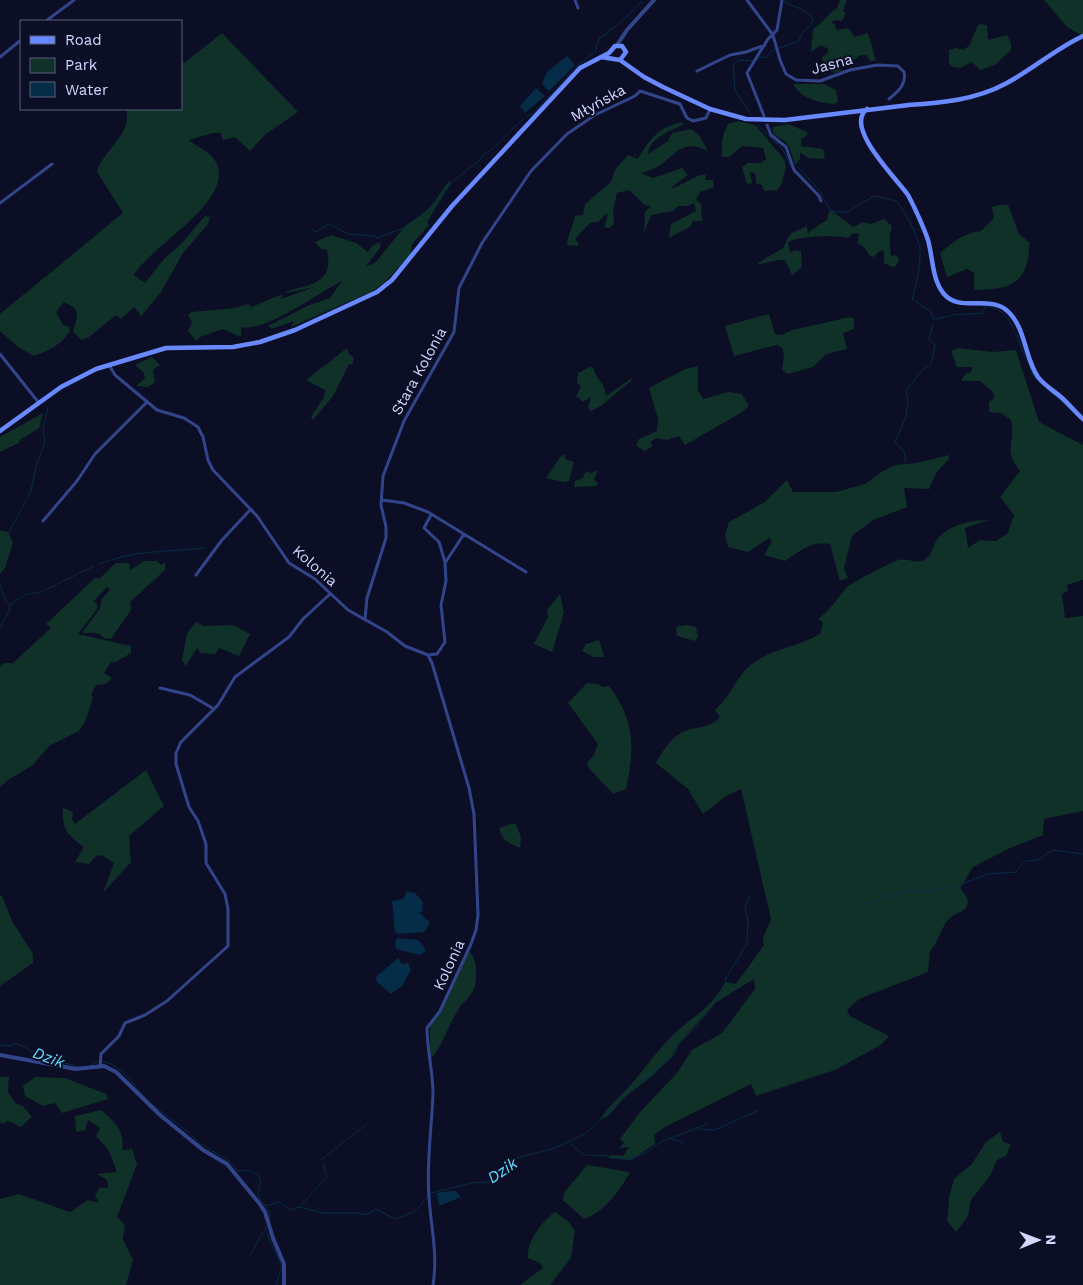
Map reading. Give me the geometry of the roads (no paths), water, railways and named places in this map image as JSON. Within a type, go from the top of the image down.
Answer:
[{"type":"main road","points":[[827,115],[864,113],[909,105],[957,100],[990,91],[1083,36]]},
{"type":"main road","points":[[0,432],[80,376],[109,365],[166,348],[233,347],[260,342],[295,330],[377,292],[392,280],[452,206],[580,68],[620,46],[625,50],[622,58]]},
{"type":"main road","points":[[611,52],[612,57]]},
{"type":"main road","points":[[602,56],[622,58],[644,77],[710,109],[727,115],[762,120],[864,113]]},
{"type":"main road","points":[[852,114],[864,113]]},
{"type":"main road","points":[[864,113],[864,131],[873,151],[910,199],[927,238],[936,282],[943,293],[950,300],[958,302],[986,302],[1006,310],[1019,330],[1038,377],[1083,419]]},
{"type":"street","points":[[47,20],[74,0]]},
{"type":"street","points":[[575,0],[578,8]]},
{"type":"street","points":[[620,46],[624,35],[654,0]]},
{"type":"street","name":"Jasna","points":[[747,0],[773,34],[786,74],[796,80],[805,82],[823,80],[866,66],[898,66],[904,72],[904,81],[889,99]]},
{"type":"street","points":[[764,116],[747,75],[748,70],[758,58],[779,24],[782,0]]},
{"type":"street","points":[[0,58],[20,41]]},
{"type":"street","points":[[697,70],[730,54],[746,52],[765,44]]},
{"type":"street","name":"Młyńska","points":[[566,134],[595,114],[636,96],[640,91],[680,104],[691,120],[706,118],[710,109]]},
{"type":"street","points":[[767,125],[771,135],[786,147],[794,170],[819,196],[821,201]]},
{"type":"street","name":"Stara Kolonia","points":[[365,620],[367,598],[386,538],[382,500],[383,476],[392,448],[415,400],[454,332],[458,313],[458,295],[463,279],[488,232],[518,188],[566,134]]},
{"type":"street","points":[[0,203],[52,164]]},
{"type":"street","points":[[0,354],[39,404]]},
{"type":"street","name":"Kolonia","points":[[109,365],[115,375],[147,402],[163,413],[184,418],[198,427],[204,436],[208,460],[213,470],[251,510],[289,563],[314,579],[348,610],[387,632],[405,646],[428,655],[438,654],[444,642],[441,605],[446,581],[445,563]]},
{"type":"street","points":[[42,521],[77,481],[95,454],[147,402]]},
{"type":"street","points":[[382,500],[404,504],[431,514],[526,572]]},
{"type":"street","points":[[196,575],[222,540],[251,510]]},
{"type":"street","points":[[431,514],[424,528],[439,542],[445,563]]},
{"type":"street","points":[[445,563],[464,534]]},
{"type":"street","points":[[100,1066],[101,1054],[119,1036],[125,1023],[144,1015],[167,1001],[228,946],[228,909],[225,894],[206,863],[206,844],[198,821],[189,807],[175,758],[181,742],[214,709],[235,677],[289,637],[303,619],[330,594]]},
{"type":"street","name":"Kolonia","points":[[428,655],[469,788],[474,814],[474,855],[478,898],[474,938],[440,1010],[427,1028],[433,1092],[429,1194],[435,1246],[433,1285]]},
{"type":"street","points":[[160,688],[190,695],[214,709]]},
{"type":"street","points":[[0,1055],[76,1069],[107,1067],[116,1072],[160,1115],[234,1172],[265,1212],[284,1264],[284,1285]]},
{"type":"water","points":[[567,56],[575,65],[549,91],[542,84],[547,72]]},
{"type":"water","points":[[536,88],[545,96],[525,113],[520,106]]},
{"type":"water","points":[[407,891],[415,893],[423,902],[422,912],[419,912],[430,923],[424,932],[398,934],[395,932],[392,901],[403,899]]},
{"type":"water","points":[[397,938],[418,940],[425,948],[425,952],[420,955],[396,949],[395,943]]},
{"type":"water","points":[[398,958],[402,964],[408,963],[411,970],[402,986],[391,994],[377,982],[376,977]]},
{"type":"water","points":[[456,1191],[461,1197],[439,1206],[437,1193]]},
{"type":"waterway","points":[[758,58],[766,57],[773,50],[799,41],[802,33],[813,22],[812,17],[801,9],[786,3],[785,0]]},
{"type":"waterway","points":[[527,116],[533,114],[579,64],[595,52],[599,38],[607,34],[609,30],[615,27],[643,1]]},
{"type":"waterway","points":[[751,115],[735,90],[733,65],[739,60],[753,61]]},
{"type":"waterway","points":[[313,230],[316,232],[329,224],[348,234],[375,236],[377,238],[404,228],[424,213],[441,197],[452,182],[479,161],[486,152],[489,152],[524,118]]},
{"type":"waterway","points":[[758,125],[783,150],[791,166]]},
{"type":"waterway","points":[[798,167],[820,191],[829,209],[835,212],[847,212],[874,196],[896,201],[911,224],[919,245],[919,268],[912,299],[931,312],[934,320]]},
{"type":"waterway","points":[[953,315],[983,313],[985,306],[991,307],[1003,313],[1014,330]]},
{"type":"waterway","points":[[935,319],[950,316]]},
{"type":"waterway","points":[[906,463],[904,452],[895,442],[906,417],[908,401],[906,390],[922,371],[931,364],[935,345],[929,340],[933,324]]},
{"type":"waterway","points":[[1016,334],[1034,377],[1072,411]]},
{"type":"waterway","points":[[0,549],[31,491],[36,466],[45,443],[43,428],[48,408]]},
{"type":"waterway","points":[[99,564],[112,559],[151,552],[205,548]]},
{"type":"waterway","points":[[10,605],[23,596],[39,593],[94,566]]},
{"type":"waterway","points":[[0,585],[6,602],[10,605],[9,612],[0,627]]},
{"type":"waterway","points":[[1027,861],[1038,860],[1052,850],[1083,854]]},
{"type":"waterway","points":[[863,905],[906,890],[930,892],[956,886],[988,874],[1016,872],[1025,861]]},
{"type":"waterway","name":"Dzik","points":[[265,1206],[280,1202],[290,1210],[299,1207],[323,1213],[358,1213],[366,1215],[376,1209],[395,1219],[414,1212],[431,1193],[471,1183],[488,1182],[499,1169],[517,1158],[555,1148],[585,1134],[631,1090],[673,1056],[679,1043],[693,1030],[722,994],[726,978],[747,944],[748,921],[745,907],[749,896]]},
{"type":"waterway","name":"Dzik","points":[[0,1045],[9,1046],[16,1043],[46,1058],[79,1067]]},
{"type":"waterway","name":"Dzik","points":[[90,1066],[98,1061]]},
{"type":"waterway","name":"Dzik","points":[[103,1061],[111,1064],[129,1078],[149,1102],[189,1133]]},
{"type":"waterway","points":[[698,1129],[715,1130],[757,1111]]},
{"type":"waterway","points":[[321,1160],[368,1123]]},
{"type":"waterway","points":[[570,1143],[581,1153],[587,1155],[604,1155],[628,1159],[644,1154],[661,1142],[707,1124]]},
{"type":"waterway","name":"Dzik","points":[[192,1136],[197,1141]]},
{"type":"waterway","points":[[671,1139],[684,1143]]},
{"type":"waterway","name":"Dzik","points":[[199,1143],[228,1160],[238,1171],[251,1171],[257,1174],[261,1180],[258,1195],[270,1214],[269,1222]]},
{"type":"waterway","points":[[300,1206],[327,1177],[323,1163]]},
{"type":"waterway","points":[[266,1225],[265,1229],[282,1267],[276,1285]]},
{"type":"waterway","points":[[251,1254],[263,1232]]}]
